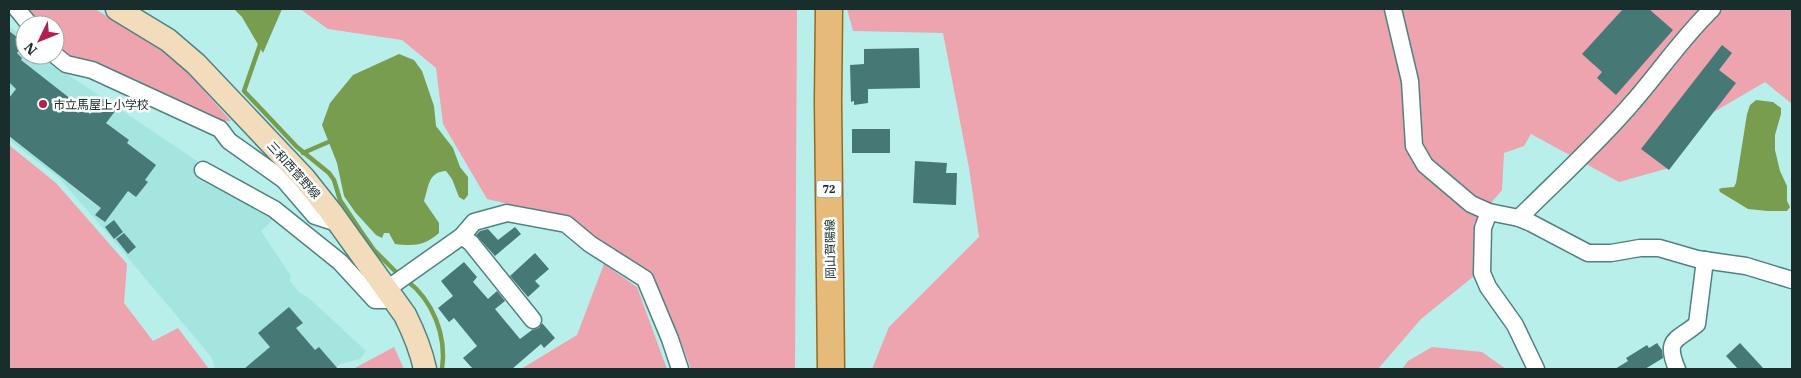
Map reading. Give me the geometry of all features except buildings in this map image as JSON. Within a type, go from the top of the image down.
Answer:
[{"type":"main road","name":"三和西菅野線","points":[[117,9],[168,40],[196,64],[304,178],[340,224],[397,286],[405,315],[415,334],[422,354],[425,369]]},
{"type":"main road","name":"岡山賀陽線","points":[[812,9],[811,105],[814,369]]},
{"type":"main road","name":"岡山賀陽線","points":[[829,9],[828,102],[832,369]]},
{"type":"street","points":[[1393,9],[1410,81],[1414,146],[1425,165],[1471,204],[1489,212],[1519,218],[1531,223],[1588,253],[1611,253],[1640,248],[1660,248],[1705,260],[1746,266],[1792,280]]},
{"type":"street","points":[[1519,218],[1566,174],[1632,103],[1698,22],[1712,9]]},
{"type":"street","points":[[65,63],[92,70],[220,129],[229,141],[284,180],[315,216],[340,224]]},
{"type":"street","points":[[203,170],[274,209],[340,262],[375,300],[397,286],[462,236],[474,222],[507,213],[566,224],[590,244],[645,279],[670,339],[680,369]]},
{"type":"street","points":[[1489,212],[1483,228],[1482,273],[1488,287],[1515,325],[1536,369]]},
{"type":"street","points":[[462,236],[472,244],[533,320]]},
{"type":"street","points":[[1676,369],[1672,359],[1671,348],[1674,340],[1697,324],[1705,260]]},
{"type":"shaded area","points":[[25,9],[95,9],[176,59],[231,121],[218,121],[70,60],[65,55],[65,15],[30,15]]},
{"type":"shaded area","points":[[234,9],[282,9],[263,53],[242,17]]},
{"type":"shaded area","points":[[300,9],[797,9],[795,369],[691,369],[652,274],[567,218],[487,199],[443,124],[436,68],[402,40],[328,29]]},
{"type":"shaded area","points":[[847,9],[1792,9],[1792,104],[1765,82],[1695,123],[1669,168],[1619,182],[1531,134],[1524,146],[1504,153],[1502,190],[1474,223],[1474,276],[1421,319],[1378,369],[872,369],[889,327],[979,237],[969,168],[943,33],[853,31]]},
{"type":"shaded area","points":[[9,26],[15,30],[15,65],[54,65],[200,163],[195,174],[249,199],[275,218],[261,231],[291,276],[290,281],[299,292],[310,299],[366,351],[360,359],[340,364],[335,369],[215,369],[212,358],[59,178],[9,140]]},
{"type":"shaded area","points":[[399,54],[414,60],[422,71],[434,106],[436,126],[453,148],[460,167],[468,177],[468,195],[464,200],[459,197],[452,179],[446,171],[432,177],[424,201],[439,223],[439,233],[423,243],[413,245],[395,244],[389,233],[384,233],[382,238],[376,235],[355,212],[344,196],[337,163],[322,125],[330,103],[353,75]]},
{"type":"shaded area","points":[[1756,100],[1773,102],[1781,108],[1775,135],[1775,150],[1780,171],[1787,186],[1787,201],[1790,207],[1787,211],[1748,209],[1720,192],[1719,189],[1734,187],[1736,183],[1747,114],[1750,105]]},
{"type":"shaded area","points":[[9,145],[56,183],[127,264],[124,303],[153,341],[178,328],[209,369],[9,369]]},
{"type":"shaded area","points":[[604,264],[637,287],[667,369],[521,369],[577,335]]},
{"type":"shaded area","points":[[394,347],[404,369],[353,369]]},
{"type":"shaded area","points":[[1432,347],[1482,352],[1506,369],[1402,369],[1408,361]]},
{"type":"waterway","points":[[261,42],[244,91],[297,147],[329,173],[334,180],[340,200],[360,230],[374,250],[400,276]]},
{"type":"waterway","points":[[303,153],[333,140]]},
{"type":"waterway","points":[[406,280],[424,298],[436,320],[442,344],[442,369]]},
{"type":"place","name":"市立馬屋上小学校","points":[[43,104]]}]
